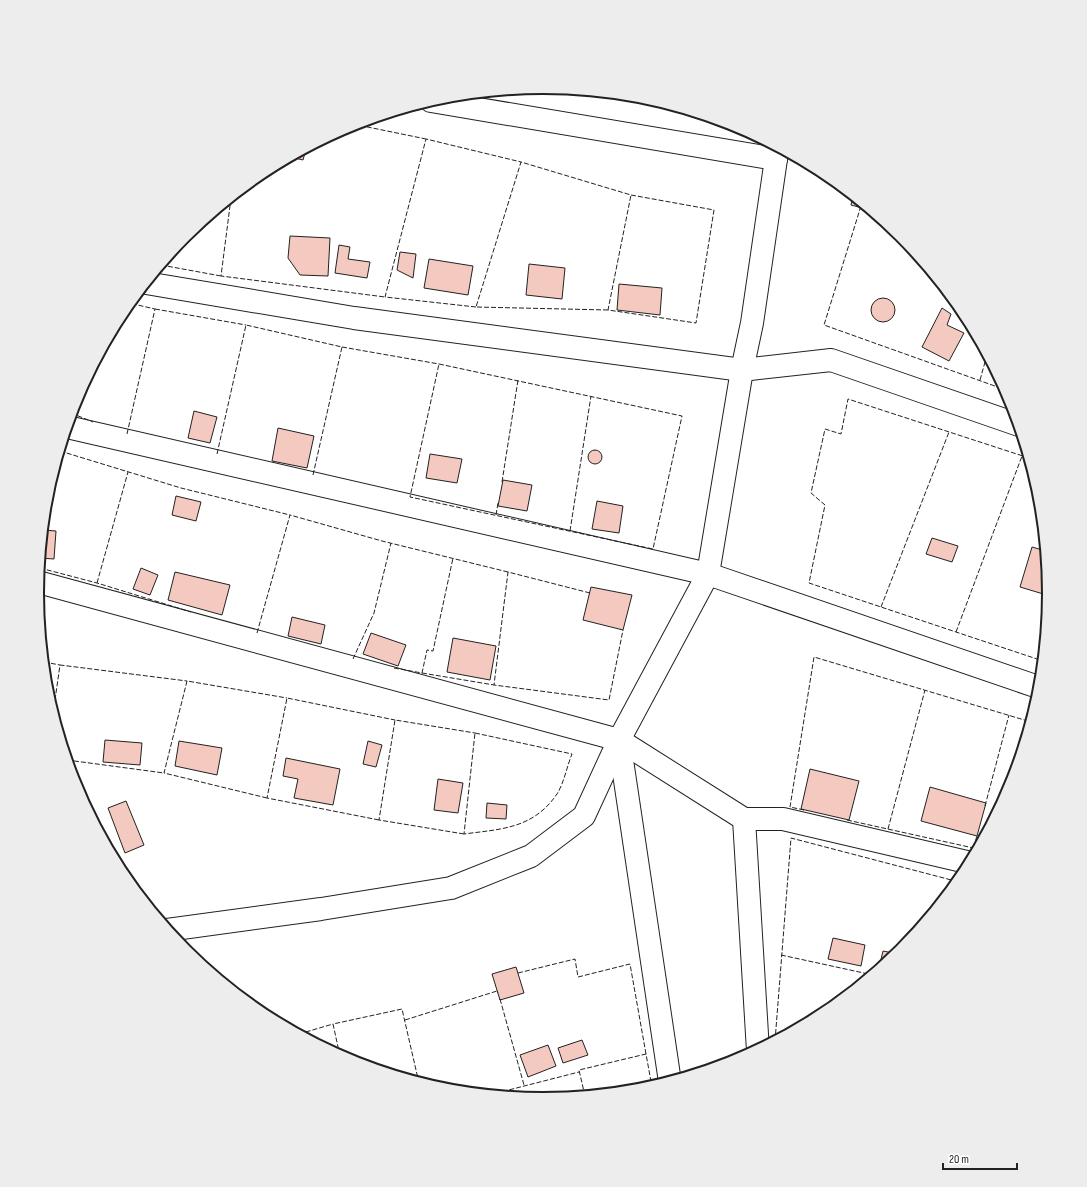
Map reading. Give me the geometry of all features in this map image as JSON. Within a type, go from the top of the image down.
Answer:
[{"type":"street","points":[[448,104],[775,152]]},
{"type":"street","points":[[174,929],[321,909],[451,888],[531,856],[584,816],[619,740],[708,574],[742,370],[752,324],[776,152]]},
{"type":"street","points":[[151,285],[354,318],[742,370],[831,360],[1012,423]]},
{"type":"street","points":[[73,428],[708,574],[1034,686]]},
{"type":"street","points":[[44,584],[619,740],[744,819],[783,819],[965,862]]},
{"type":"street","points":[[619,740],[669,1077]]},
{"type":"street","points":[[744,819],[758,1044]]},
{"type":"building","points":[[304,156],[303,160],[298,159]]},
{"type":"building","points":[[852,200],[860,208],[851,205]]},
{"type":"building","points":[[290,236],[330,238],[328,276],[300,275],[288,258]]},
{"type":"building","points":[[339,245],[350,247],[348,259],[370,262],[367,278],[335,273]]},
{"type":"building","points":[[400,252],[416,254],[413,278],[397,270]]},
{"type":"building","points":[[429,259],[473,266],[468,295],[424,288]]},
{"type":"building","points":[[529,264],[565,268],[562,299],[526,295]]},
{"type":"building","points":[[619,284],[662,288],[660,315],[617,310]]},
{"type":"building","points":[[883,298],[892,301],[895,310],[892,319],[883,322],[874,319],[871,310],[874,301]]},
{"type":"building","points":[[942,308],[951,314],[947,325],[964,333],[949,361],[922,347]]},
{"type":"building","points":[[194,411],[217,417],[210,443],[188,438]]},
{"type":"building","points":[[278,428],[314,436],[307,468],[272,461]]},
{"type":"building","points":[[595,450],[600,452],[602,457],[600,462],[595,464],[590,462],[588,457],[590,452]]},
{"type":"building","points":[[430,454],[462,459],[457,483],[426,478]]},
{"type":"building","points":[[503,480],[532,485],[527,511],[498,506]]},
{"type":"building","points":[[176,496],[201,502],[196,521],[172,515]]},
{"type":"building","points":[[597,501],[623,506],[619,533],[592,529]]},
{"type":"building","points":[[48,530],[56,531],[54,559],[45,558]]},
{"type":"building","points":[[932,538],[958,546],[952,562],[926,554]]},
{"type":"building","points":[[1032,547],[1041,550],[1043,594],[1020,587]]},
{"type":"building","points":[[141,568],[158,575],[150,595],[133,589]]},
{"type":"building","points":[[175,572],[230,585],[222,615],[168,600]]},
{"type":"building","points":[[591,587],[632,595],[623,630],[583,620]]},
{"type":"building","points":[[292,617],[325,625],[321,644],[288,636]]},
{"type":"building","points":[[371,633],[406,645],[398,666],[363,654]]},
{"type":"building","points":[[453,638],[496,646],[490,680],[447,672]]},
{"type":"building","points":[[105,740],[142,743],[140,765],[103,762]]},
{"type":"building","points":[[179,741],[222,748],[217,775],[175,766]]},
{"type":"building","points":[[368,741],[382,745],[376,767],[363,764]]},
{"type":"building","points":[[286,758],[340,769],[333,805],[294,798],[298,779],[283,776]]},
{"type":"building","points":[[810,769],[859,781],[849,820],[801,809]]},
{"type":"building","points":[[438,779],[463,783],[458,813],[434,810]]},
{"type":"building","points":[[930,787],[986,803],[977,836],[921,821]]},
{"type":"building","points":[[126,801],[144,845],[125,853],[108,808]]},
{"type":"building","points":[[487,803],[507,805],[506,819],[486,818]]},
{"type":"building","points":[[833,938],[865,945],[861,966],[828,959]]},
{"type":"building","points":[[883,951],[891,953],[880,962]]},
{"type":"building","points":[[516,967],[524,993],[500,1000],[492,974]]},
{"type":"building","points":[[582,1040],[588,1055],[563,1063],[558,1048]]},
{"type":"building","points":[[548,1045],[556,1066],[528,1077],[520,1055]]},
{"type":"fence","points":[[367,127],[426,139]]},
{"type":"fence","points":[[476,307],[385,297],[426,139],[521,162]]},
{"type":"fence","points":[[608,310],[476,307],[521,162],[631,195]]},
{"type":"fence","points":[[631,195],[714,210],[696,323],[608,310],[631,195]]},
{"type":"fence","points":[[230,204],[221,276],[385,297]]},
{"type":"fence","points":[[861,208],[824,325],[998,387]]},
{"type":"fence","points":[[166,266],[221,276]]},
{"type":"fence","points":[[127,434],[155,309],[136,305]]},
{"type":"fence","points":[[155,309],[246,325]]},
{"type":"fence","points":[[217,454],[246,325],[342,347],[313,475]]},
{"type":"fence","points":[[342,347],[439,364]]},
{"type":"fence","points":[[980,380],[985,362]]},
{"type":"fence","points":[[439,364],[682,416],[653,549],[410,497],[439,364]]},
{"type":"fence","points":[[502,482],[518,380]]},
{"type":"fence","points":[[570,531],[591,396]]},
{"type":"fence","points":[[1023,456],[848,399],[841,434],[825,429],[811,493],[825,505],[809,583],[1039,660]]},
{"type":"fence","points":[[77,416],[93,422]]},
{"type":"fence","points":[[881,607],[949,432]]},
{"type":"fence","points":[[65,452],[181,488],[290,515]]},
{"type":"fence","points":[[956,632],[1022,456]]},
{"type":"fence","points":[[97,583],[128,472]]},
{"type":"fence","points":[[496,515],[498,503]]},
{"type":"fence","points":[[257,633],[290,515],[382,541],[508,572]]},
{"type":"fence","points":[[353,659],[374,613],[391,543]]},
{"type":"fence","points":[[394,668],[422,673],[427,650],[433,651],[453,558]]},
{"type":"fence","points":[[45,569],[97,583],[191,612]]},
{"type":"fence","points":[[590,593],[508,572],[494,685],[609,700],[623,630]]},
{"type":"fence","points":[[804,810],[790,807],[814,657],[1027,721]]},
{"type":"fence","points":[[49,663],[60,665]]},
{"type":"fence","points":[[55,697],[60,665],[187,681]]},
{"type":"fence","points":[[422,673],[494,685]]},
{"type":"fence","points":[[267,798],[164,773],[187,681],[287,698]]},
{"type":"fence","points":[[888,829],[925,690]]},
{"type":"fence","points":[[379,820],[267,798],[287,698],[395,720]]},
{"type":"fence","points":[[985,806],[1009,715]]},
{"type":"fence","points":[[464,834],[379,820],[395,720],[475,733]]},
{"type":"fence","points":[[475,733],[572,754],[564,780],[557,794],[548,806],[527,821],[491,831],[464,834],[475,733]]},
{"type":"fence","points":[[73,761],[164,773]]},
{"type":"fence","points":[[847,820],[973,848]]},
{"type":"fence","points":[[975,845],[977,835]]},
{"type":"fence","points":[[775,1035],[791,838],[952,880]]},
{"type":"fence","points":[[781,955],[867,974]]},
{"type":"fence","points":[[518,973],[575,959],[578,977],[630,964],[646,1054]]},
{"type":"fence","points":[[405,1020],[497,991],[498,993]]},
{"type":"fence","points":[[500,999],[524,1085]]},
{"type":"fence","points":[[338,1048],[333,1024],[402,1009],[418,1077]]},
{"type":"fence","points":[[306,1032],[333,1024]]},
{"type":"fence","points":[[584,1091],[579,1070],[646,1054],[651,1081]]},
{"type":"fence","points":[[503,1091],[579,1072]]}]
